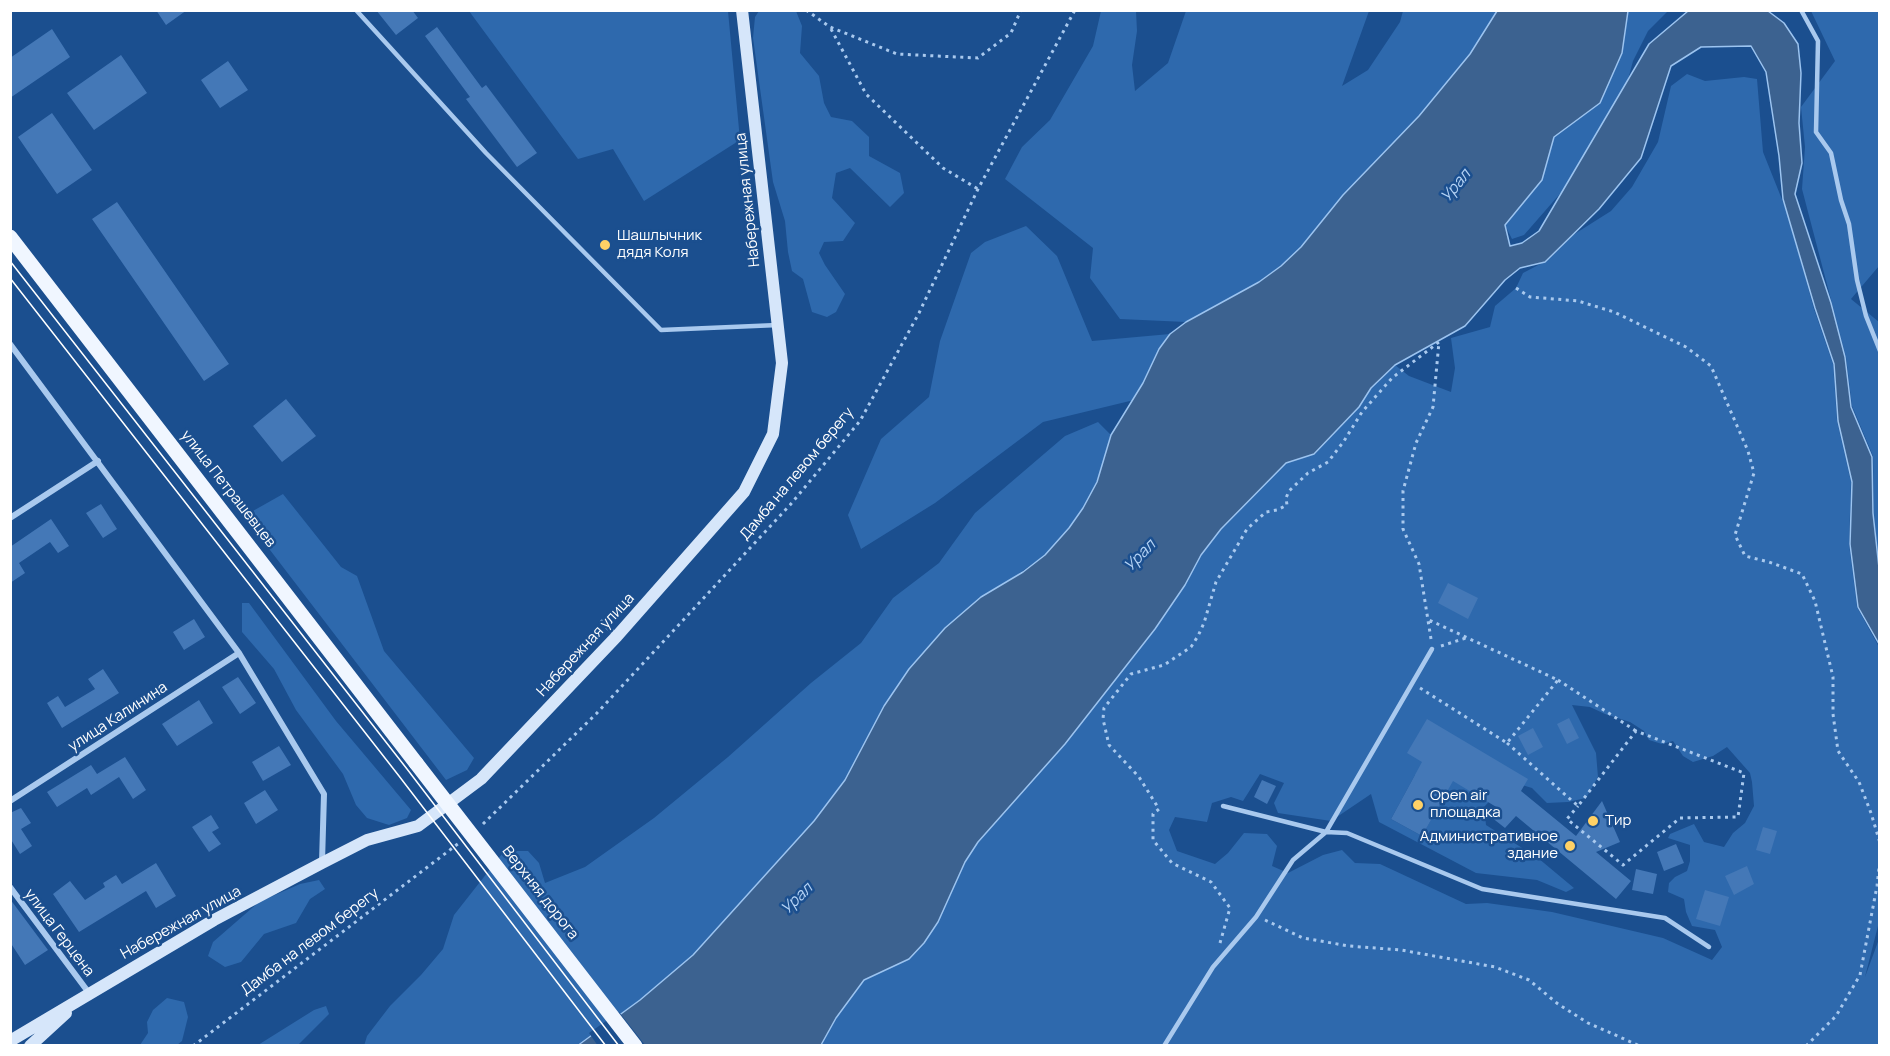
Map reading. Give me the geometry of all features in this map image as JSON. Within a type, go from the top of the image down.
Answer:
[{"type":"main road","name":"Набережная улица","points":[[10,1041],[214,920],[322,863],[367,840],[418,826],[482,779],[617,636],[744,492],[773,434],[782,363],[742,10]]},
{"type":"main road","name":"улица Петрашевцев","points":[[10,237],[417,763]]},
{"type":"main road","name":"Верхняя дорога","points":[[417,763],[634,1046]]},
{"type":"main road","points":[[30,1046],[89,993]]},
{"type":"street","points":[[10,344],[239,653],[324,794],[322,863]]},
{"type":"street","points":[[10,518],[98,461]]},
{"type":"street","name":"улица Калинина","points":[[10,801],[239,653]]},
{"type":"street","name":"улица Герцена","points":[[10,887],[89,993]]},
{"type":"lane","points":[[356,10],[486,153],[661,330],[778,324]]},
{"type":"lane","points":[[1801,10],[1818,41],[1816,132],[1831,153],[1841,200],[1849,224],[1857,280],[1866,316],[1880,351]]},
{"type":"lane","points":[[602,622],[617,636]]},
{"type":"lane","points":[[1164,1046],[1213,967],[1256,917],[1293,860],[1326,832],[1432,649]]},
{"type":"lane","points":[[1223,806],[1326,832],[1347,833],[1482,889],[1665,918],[1709,947]]},
{"type":"path","points":[[806,10],[830,27],[897,54],[978,58],[1011,33],[1021,10]]},
{"type":"path","name":"Дамба на левом берегу","points":[[482,824],[596,714],[790,505],[860,420],[919,313],[978,189],[1075,10]]},
{"type":"path","points":[[830,27],[866,94],[943,168],[978,189]]},
{"type":"path","points":[[1516,288],[1530,297],[1578,301],[1614,312],[1686,346],[1711,366],[1748,450],[1754,473],[1736,535],[1745,556],[1802,574],[1815,601],[1833,676],[1833,714],[1838,751],[1859,782],[1880,843]]},
{"type":"path","points":[[1213,967],[1230,908],[1211,882],[1172,863],[1153,840],[1153,814],[1159,809],[1139,777],[1109,745],[1103,719],[1104,708],[1131,674],[1164,665],[1191,647],[1204,623],[1216,582],[1247,529],[1266,512],[1287,505],[1289,491],[1308,472],[1328,462],[1362,412],[1392,378],[1439,342],[1433,406],[1416,443],[1403,491],[1403,529],[1419,564],[1432,649],[1466,638]]},
{"type":"path","points":[[1429,620],[1558,681],[1636,731],[1744,773],[1738,817],[1680,818],[1623,865],[1567,819],[1636,731]]},
{"type":"path","points":[[1507,743],[1558,681]]},
{"type":"path","points":[[1412,683],[1507,743],[1578,806]]},
{"type":"path","name":"Дамба на левом берегу","points":[[193,1046],[442,857]]},
{"type":"path","points":[[1806,1046],[1836,1016],[1860,975],[1880,859]]},
{"type":"path","points":[[1256,917],[1303,938],[1349,946],[1401,950],[1496,967],[1529,980],[1558,1004],[1588,1023],[1640,1046]]},
{"type":"shaded area","points":[[469,11],[728,11],[740,140],[644,201],[613,149],[578,159]]},
{"type":"shaded area","points":[[759,11],[796,11],[802,26],[800,53],[819,76],[824,103],[831,117],[852,121],[869,137],[869,156],[900,173],[904,193],[890,207],[850,168],[836,173],[832,198],[855,223],[843,241],[824,242],[819,253],[845,294],[836,312],[827,317],[812,312],[803,279],[792,271],[785,221],[773,182],[753,38],[755,17]]},
{"type":"shaded area","points":[[1101,11],[1136,11],[1137,31],[1132,65],[1135,91],[1168,63],[1186,11],[1369,11],[1342,86],[1368,70],[1400,22],[1403,11],[1497,11],[1470,54],[1419,116],[1343,195],[1301,247],[1259,282],[1186,322],[1120,319],[1090,278],[1093,248],[1005,179],[1022,147],[1050,120],[1093,46]]},
{"type":"shaded area","points":[[1628,11],[1668,11],[1648,31],[1633,61],[1626,87],[1572,180],[1524,235],[1512,239],[1505,225],[1542,180],[1554,137],[1600,103],[1622,53]]},
{"type":"shaded area","points":[[1811,11],[1879,11],[1879,266],[1851,299],[1879,322],[1879,574],[1874,513],[1873,456],[1852,406],[1846,357],[1802,189],[1805,147],[1801,107],[1835,61]]},
{"type":"shaded area","points":[[1687,74],[1705,81],[1744,77],[1757,79],[1763,152],[1787,212],[1814,309],[1833,364],[1837,421],[1851,482],[1849,544],[1857,607],[1879,647],[1880,918],[1865,977],[1879,939],[1879,1045],[821,1046],[836,1018],[864,980],[909,959],[924,943],[938,922],[965,862],[978,842],[1065,744],[1155,629],[1185,585],[1201,555],[1221,529],[1286,463],[1315,454],[1359,407],[1371,388],[1395,365],[1409,376],[1451,392],[1455,368],[1451,338],[1490,327],[1495,306],[1516,288],[1523,273],[1548,260],[1573,235],[1611,211],[1632,187],[1658,142],[1671,86]],"holes":[[[1572,705],[1590,707],[1630,722],[1644,731],[1649,740],[1662,744],[1673,741],[1683,756],[1693,762],[1713,756],[1727,747],[1750,773],[1754,806],[1745,823],[1733,833],[1724,847],[1704,842],[1694,824],[1670,834],[1668,838],[1690,845],[1690,861],[1687,871],[1669,883],[1668,892],[1684,899],[1692,926],[1715,930],[1722,947],[1712,960],[1663,938],[1552,912],[1487,903],[1466,904],[1380,864],[1355,863],[1342,850],[1323,855],[1288,873],[1272,866],[1277,846],[1267,834],[1244,833],[1228,853],[1215,864],[1177,851],[1169,830],[1175,817],[1207,822],[1212,803],[1231,797],[1243,801],[1260,774],[1284,783],[1274,803],[1278,813],[1331,821],[1371,794],[1379,822],[1476,873],[1537,880],[1566,892],[1574,888],[1538,858],[1486,825],[1484,807],[1499,791],[1512,782],[1532,788],[1547,803],[1586,798],[1598,777],[1596,753]],[[1415,775],[1446,792],[1422,836],[1391,819]]]},
{"type":"shaded area","points":[[1026,226],[1057,256],[1092,341],[1170,334],[1159,349],[1134,400],[1043,422],[935,503],[861,549],[848,515],[881,439],[929,397],[940,341],[971,253],[985,242]]},
{"type":"shaded area","points":[[1098,422],[1111,435],[1097,482],[1069,528],[1045,555],[1004,584],[909,669],[884,706],[845,780],[814,821],[693,955],[640,1000],[577,1045],[364,1046],[367,1036],[390,1006],[443,949],[454,915],[502,854],[528,851],[539,863],[545,883],[585,867],[654,818],[861,643],[893,598],[939,563],[975,513],[1065,436]]},
{"type":"shaded area","points":[[283,494],[341,567],[357,576],[384,651],[474,758],[467,770],[446,780],[244,516]]},
{"type":"shaded area","points":[[242,603],[249,603],[336,721],[411,810],[407,818],[389,825],[367,818],[356,805],[343,774],[296,710],[274,669],[242,632]]},
{"type":"shaded area","points":[[319,880],[325,889],[310,899],[296,923],[264,934],[241,962],[225,967],[208,956],[213,942],[259,902],[300,884]]},
{"type":"shaded area","points":[[167,998],[184,1002],[188,1017],[182,1041],[177,1045],[140,1045],[148,1033],[147,1022],[153,1010]]},
{"type":"shaded area","points":[[326,1006],[329,1014],[298,1045],[258,1045],[314,1010]]},
{"type":"water","name":"Урал","points":[[1497,11],[1628,11],[1622,53],[1600,103],[1554,137],[1542,180],[1505,225],[1510,246],[1522,243],[1539,231],[1649,44],[1688,11],[1768,11],[1784,23],[1798,44],[1801,73],[1799,123],[1802,163],[1795,194],[1831,303],[1845,357],[1851,407],[1872,457],[1873,513],[1880,577],[1879,644],[1858,607],[1850,544],[1852,482],[1838,421],[1834,364],[1783,199],[1766,72],[1751,46],[1701,47],[1671,66],[1641,158],[1599,209],[1545,262],[1520,268],[1505,280],[1465,326],[1395,365],[1371,388],[1359,407],[1314,454],[1286,463],[1221,529],[1201,555],[1185,585],[1155,629],[1065,744],[978,842],[965,862],[938,922],[924,943],[909,959],[864,980],[836,1018],[821,1045],[577,1046],[640,1000],[693,955],[814,821],[845,780],[884,706],[909,669],[945,628],[981,597],[1023,572],[1045,555],[1069,528],[1097,482],[1111,435],[1143,383],[1159,349],[1170,334],[1186,322],[1259,282],[1301,247],[1343,195],[1419,116],[1470,54]]},
{"type":"pier","points":[[619,1012],[645,1045],[598,1046],[589,1033]]},
{"type":"building","points":[[156,10],[187,10],[166,25]]},
{"type":"building","points":[[376,10],[412,10],[418,18],[396,35]]},
{"type":"building","points":[[437,27],[482,88],[486,85],[537,153],[517,167],[466,99],[470,97],[425,36]]},
{"type":"building","points":[[52,29],[70,57],[10,98],[10,58]]},
{"type":"building","points":[[121,55],[147,93],[94,130],[67,93]]},
{"type":"building","points":[[228,61],[248,90],[220,108],[201,80]]},
{"type":"building","points":[[52,113],[92,170],[57,194],[18,137]]},
{"type":"building","points":[[117,202],[229,364],[204,381],[92,219]]},
{"type":"building","points":[[286,399],[316,436],[282,462],[253,426]]},
{"type":"building","points":[[101,504],[117,529],[103,538],[86,513]]},
{"type":"building","points":[[51,519],[69,546],[58,553],[50,542],[19,563],[25,573],[10,583],[10,547]]},
{"type":"building","points":[[1448,583],[1478,598],[1468,619],[1438,603]]},
{"type":"building","points":[[194,619],[205,637],[184,650],[173,632]]},
{"type":"building","points":[[103,669],[119,693],[62,728],[47,703],[58,696],[65,707],[95,689],[88,679]]},
{"type":"building","points":[[238,677],[256,703],[240,714],[222,687]]},
{"type":"building","points":[[199,700],[213,723],[177,746],[162,724]]},
{"type":"building","points":[[1569,718],[1579,738],[1567,744],[1557,724]]},
{"type":"building","points":[[1427,719],[1528,779],[1521,791],[1576,836],[1602,801],[1620,842],[1596,852],[1631,881],[1616,899],[1516,816],[1505,828],[1491,817],[1498,808],[1453,781],[1422,836],[1391,819],[1422,762],[1407,753]]},
{"type":"building","points":[[1533,728],[1543,747],[1528,755],[1518,736]]},
{"type":"building","points":[[279,746],[291,765],[263,781],[252,762]]},
{"type":"building","points":[[125,757],[146,790],[133,799],[119,777],[91,795],[87,788],[57,807],[47,792],[91,765],[97,774]]},
{"type":"building","points":[[1262,780],[1276,786],[1267,804],[1254,797]]},
{"type":"building","points":[[265,790],[278,810],[256,824],[244,803]]},
{"type":"building","points":[[21,808],[31,823],[21,829],[32,846],[20,854],[10,838],[10,813]]},
{"type":"building","points":[[211,815],[219,828],[212,832],[221,844],[209,852],[192,827]]},
{"type":"building","points":[[1763,827],[1777,831],[1770,854],[1756,850]]},
{"type":"building","points":[[1676,844],[1684,863],[1664,871],[1657,852]]},
{"type":"building","points":[[156,863],[176,896],[156,908],[146,891],[79,932],[53,894],[70,881],[85,900],[105,887],[103,883],[116,875],[122,884]]},
{"type":"building","points":[[1747,866],[1754,884],[1734,895],[1725,876]]},
{"type":"building","points":[[1636,869],[1657,874],[1653,894],[1632,890]]},
{"type":"building","points":[[1705,890],[1729,897],[1720,926],[1696,919]]},
{"type":"building","points":[[10,899],[48,950],[25,965],[10,942]]},
{"type":"tram line","points":[[10,261],[407,769],[619,1046]]},
{"type":"tram line","points":[[10,278],[399,776],[606,1046]]},
{"type":"place","name":"Шашлычник дядя Коля","points":[[605,245]]},
{"type":"place","name":"Open air площадка","points":[[1418,805]]},
{"type":"place","name":"Тир","points":[[1593,821]]},
{"type":"place","name":"Административное здание","points":[[1570,846]]}]
